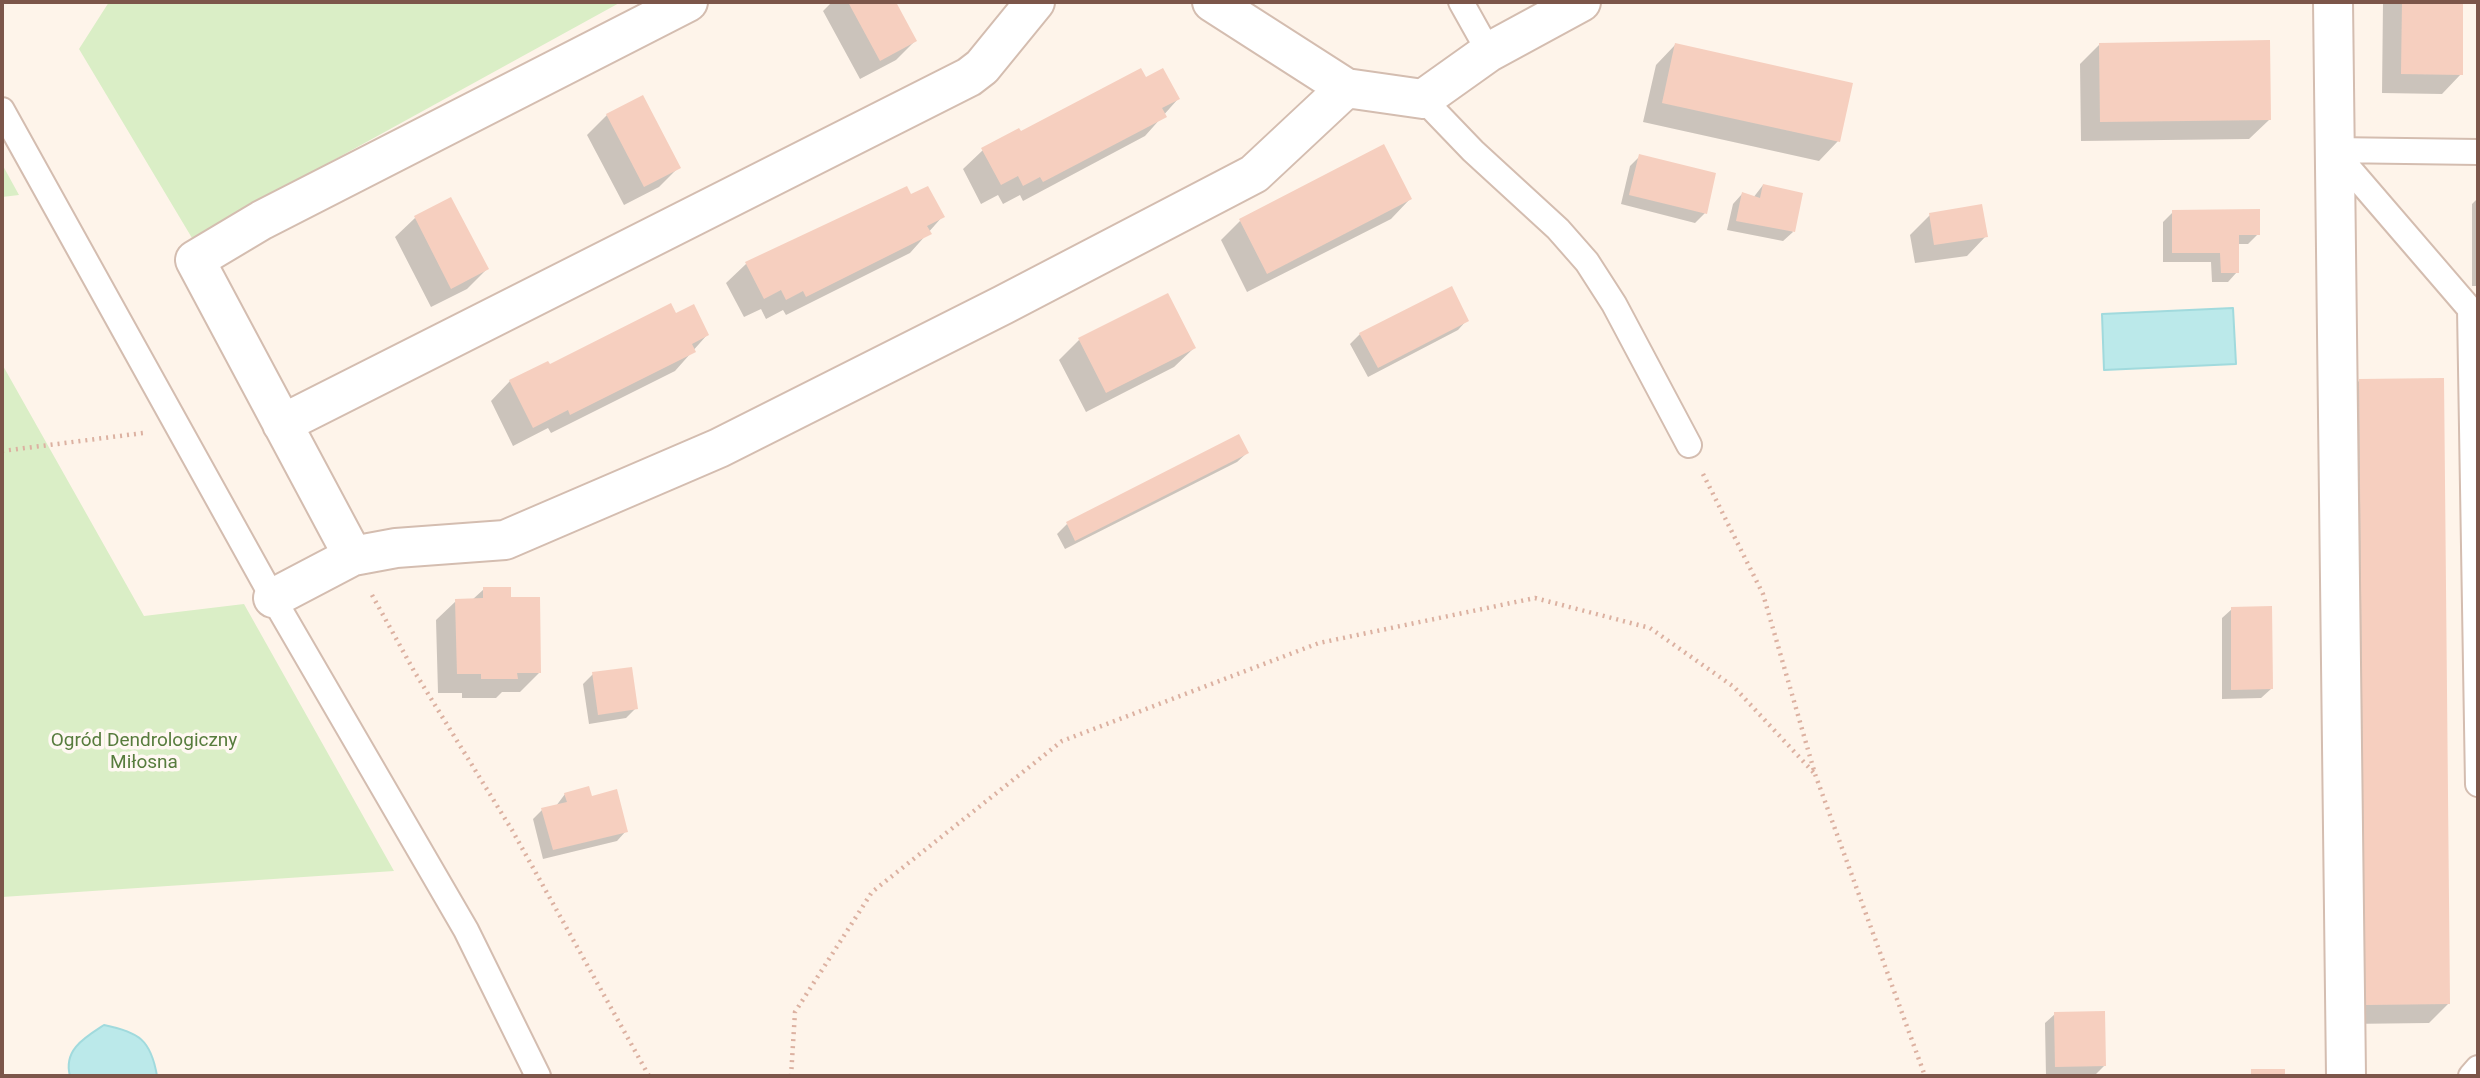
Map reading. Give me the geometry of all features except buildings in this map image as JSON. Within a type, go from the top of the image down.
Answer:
[{"type":"street","points":[[353,556],[195,260],[262,220],[688,2]]},
{"type":"street","points":[[282,424],[969,77],[982,67],[1035,2]]},
{"type":"street","points":[[1212,2],[1346,88],[1423,99],[1489,52],[1581,2]]},
{"type":"street","points":[[2333,2],[2346,1076]]},
{"type":"street","points":[[272,598],[353,556],[396,548],[505,540],[719,447],[1003,305],[1254,173],[1346,88]]},
{"type":"lane","points":[[1461,2],[1489,52]]},
{"type":"lane","points":[[1423,99],[1473,151],[1558,229],[1587,262],[1614,304],[1689,445]]},
{"type":"lane","points":[[2,110],[272,598],[466,930],[538,1076]]},
{"type":"lane","points":[[2333,150],[2478,152]]},
{"type":"lane","points":[[2333,150],[2474,309],[2478,784]]},
{"type":"lane","points":[[2471,1076],[2478,1068]]},
{"type":"path","points":[[2,451],[178,428]]},
{"type":"path","points":[[1689,445],[1763,594],[1815,774],[1925,1076]]},
{"type":"path","points":[[353,556],[414,671],[512,830],[649,1076]]},
{"type":"path","points":[[791,1076],[795,1012],[872,892],[1062,741],[1319,643],[1535,598],[1650,628],[1734,687],[1815,774]]},
{"type":"green space","points":[[109,2],[621,2],[192,238],[79,49]]},
{"type":"green space","points":[[2,164],[19,195],[2,197]]},
{"type":"green space","name":"Ogród Dendrologiczny Miłosna","points":[[2,364],[144,616],[244,604],[394,871],[2,897]]},
{"type":"water","points":[[2233,308],[2236,364],[2104,370],[2102,314]]},
{"type":"water","points":[[104,1025],[126,1031],[141,1040],[151,1054],[157,1076],[70,1076],[72,1052]]}]
